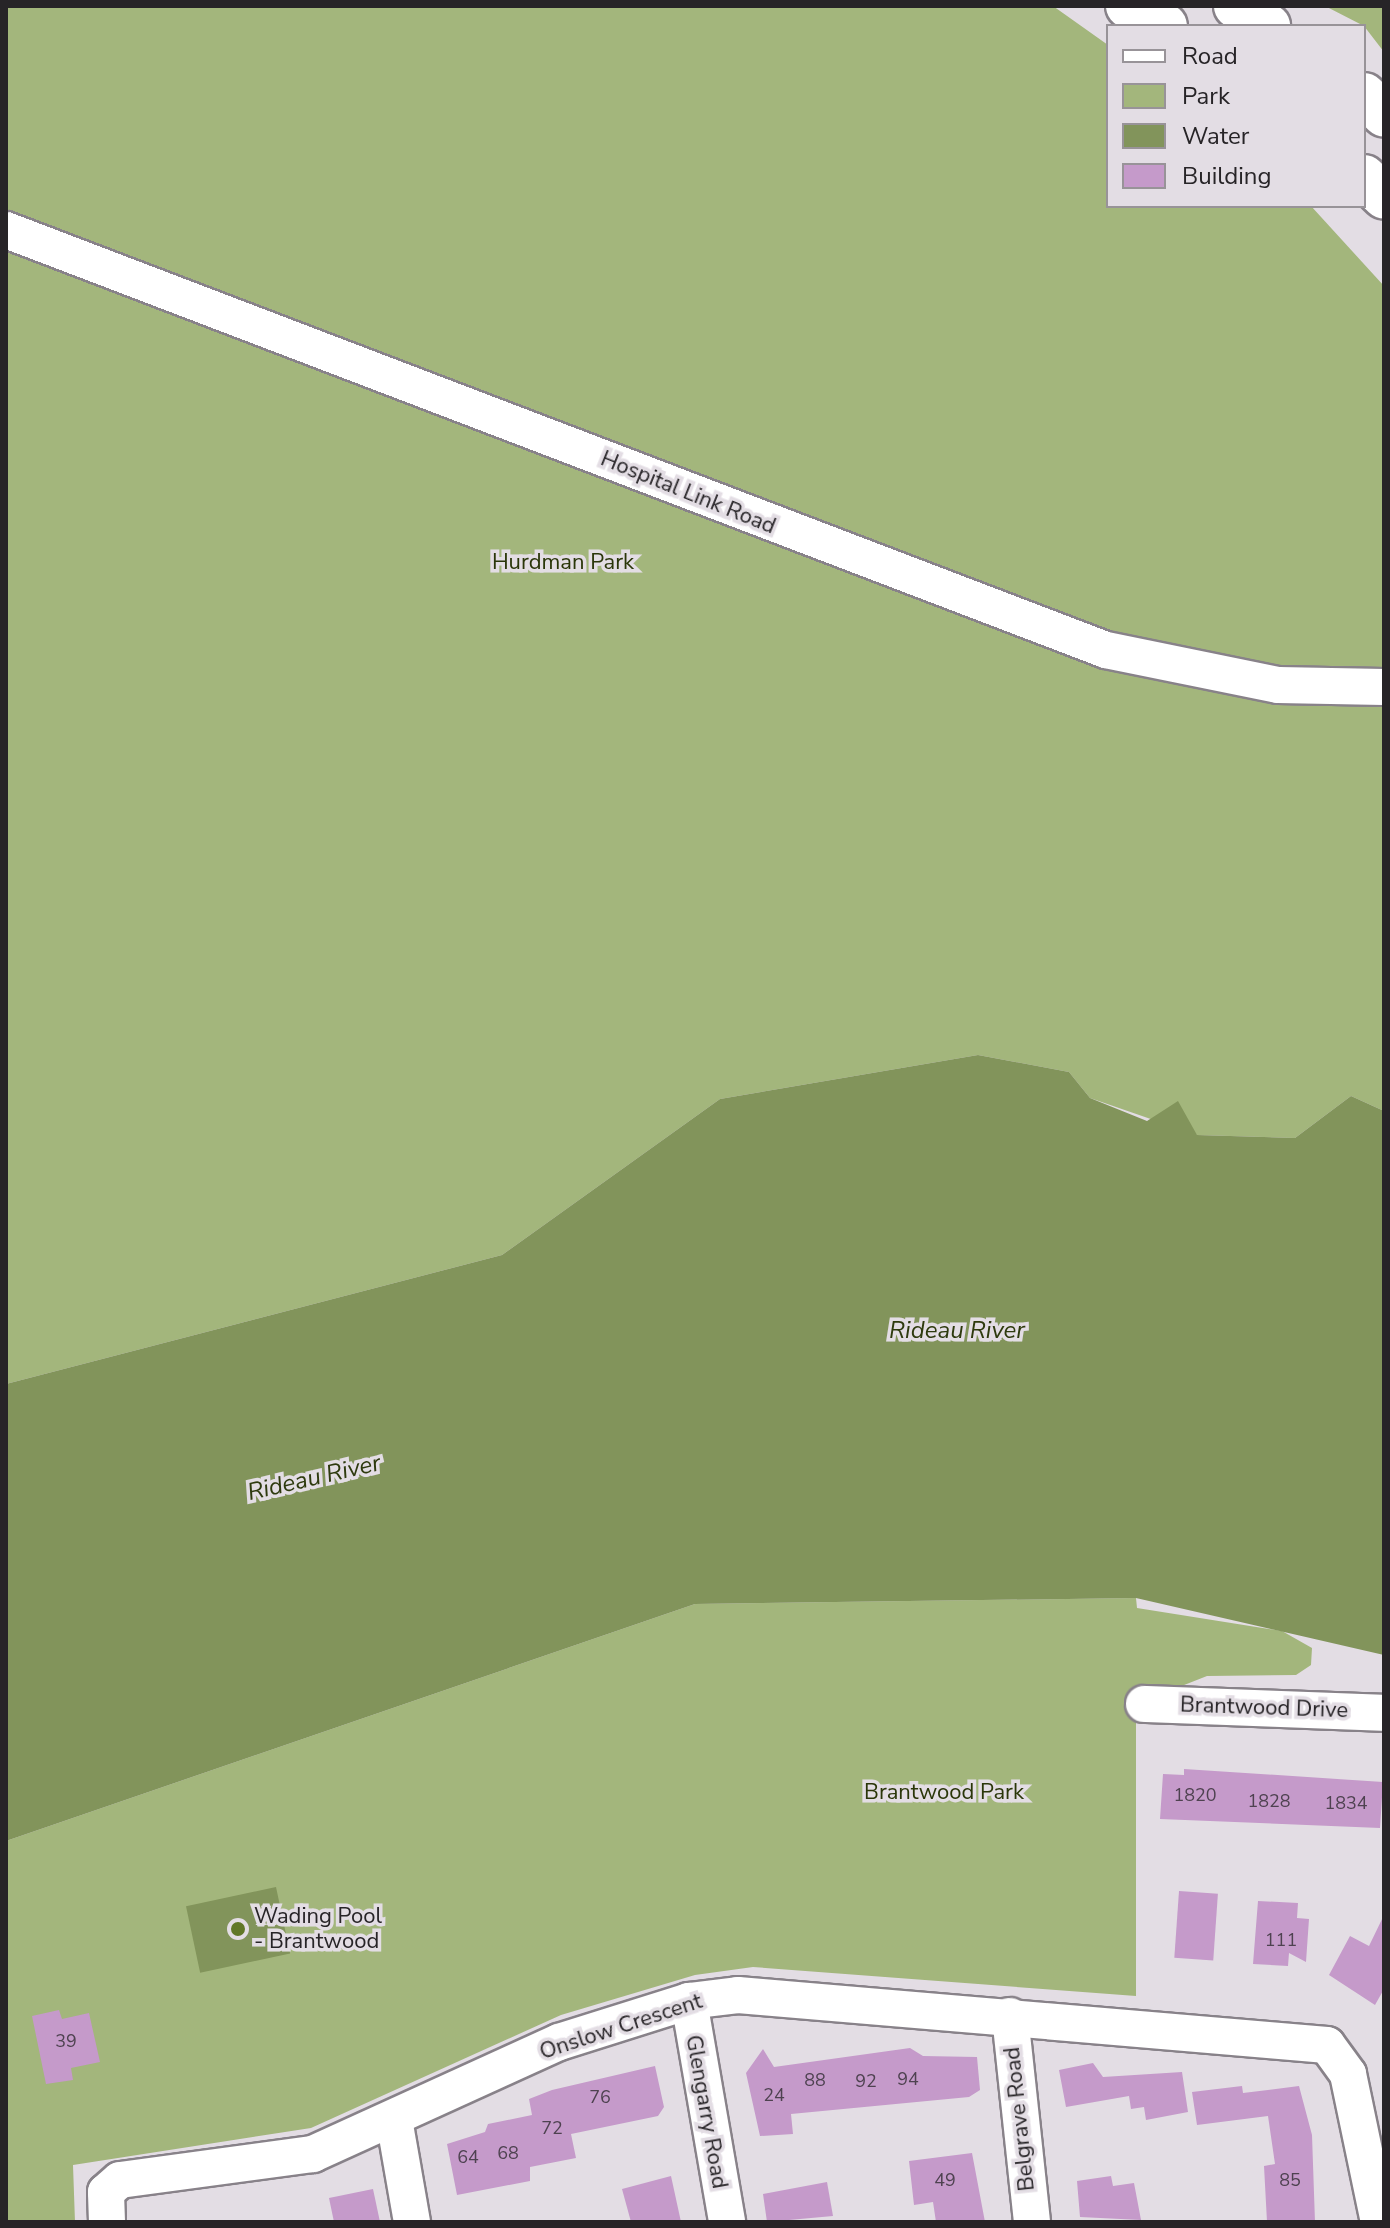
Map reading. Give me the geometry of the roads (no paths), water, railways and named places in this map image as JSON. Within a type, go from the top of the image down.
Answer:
[{"type":"main road","points":[[1128,6],[1161,24]]},
{"type":"main road","points":[[1236,6],[1265,24]]},
{"type":"main road","points":[[1366,97],[1384,114]]},
{"type":"main road","points":[[1366,179],[1384,196]]},
{"type":"street","name":"Hospital Link Road","points":[[6,231],[1090,645],[1278,685],[1384,687]]},
{"type":"street","name":"Brantwood Drive","points":[[1144,1704],[1384,1713]]},
{"type":"street","name":"Onslow Crescent","points":[[105,2212],[120,2180],[313,2154],[559,2042],[689,2001],[738,1995],[1298,2037],[1327,2045],[1348,2074],[1379,2222]]},
{"type":"street","name":"Glengarry Road","points":[[689,2001],[727,2222]]},
{"type":"street","name":"Belgrave Road","points":[[1010,2016],[1032,2222]]},
{"type":"street","points":[[394,2119],[412,2222]]},
{"type":"water","name":"Rideau River","points":[[978,1055],[1069,1072],[1090,1098],[1147,1121],[1178,1101],[1197,1135],[1295,1138],[1351,1096],[1384,1111],[1384,1655],[1136,1598],[695,1604],[6,1841],[6,1384],[502,1255],[720,1099]]},
{"type":"water","name":"Wading Pool - Brantwood","points":[[276,1887],[290,1954],[200,1973],[186,1906]]},
{"type":"place","name":"Wading Pool - Brantwood","points":[[238,1929]]},
{"type":"park label","name":"Hurdman Park","points":[[563,563]]},
{"type":"park label","name":"Brantwood Park","points":[[944,1793]]}]
